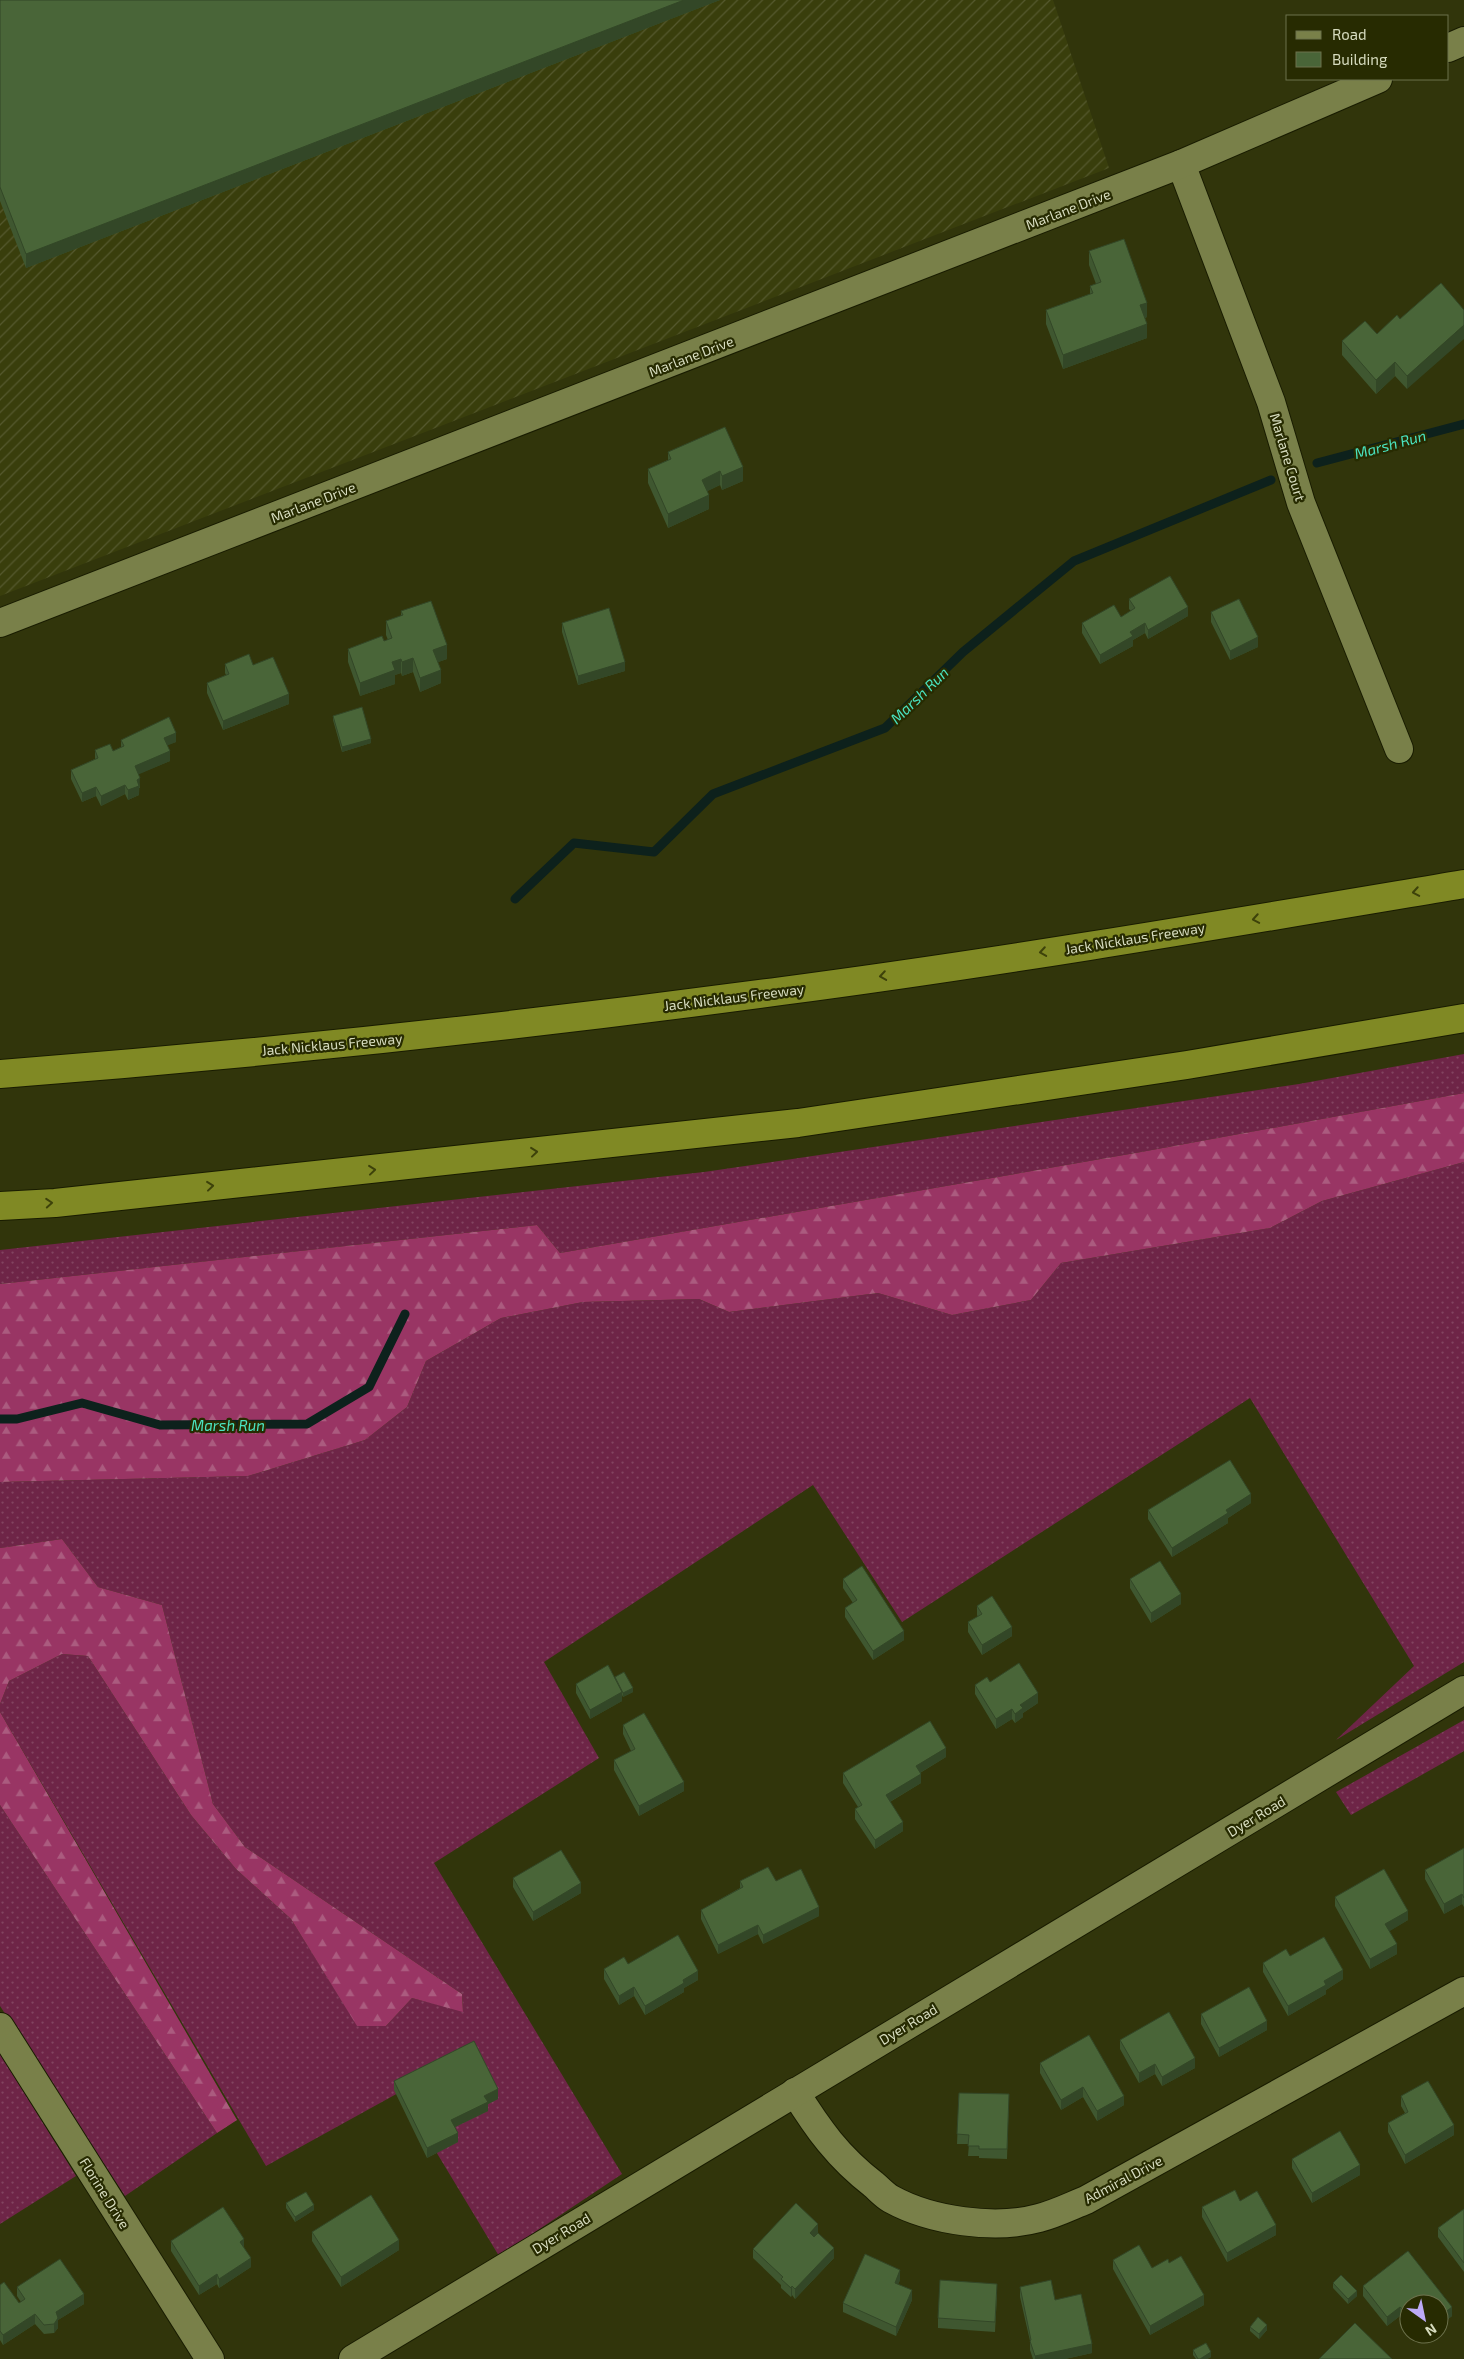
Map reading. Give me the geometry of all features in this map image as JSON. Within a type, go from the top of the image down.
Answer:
[{"type":"highway","name":"Jack Nicklaus Freeway","points":[[0,1074],[395,1038],[784,991],[1174,933],[1464,884]]},
{"type":"highway","points":[[0,1206],[360,1171],[798,1123],[1187,1065],[1464,1018]]},
{"type":"street","points":[[1449,48],[1464,41]]},
{"type":"street","name":"Marlane Drive","points":[[0,623],[1181,164],[1376,80]]},
{"type":"street","name":"Marlane Court","points":[[1181,164],[1271,402],[1301,503],[1399,749]]},
{"type":"street","name":"Dyer Road","points":[[352,2359],[1162,1874],[1464,1690]]},
{"type":"street","name":"Admiral Drive","points":[[795,2092],[817,2129],[852,2168],[890,2198],[939,2217],[988,2224],[1039,2218],[1086,2200],[1464,1991]]},
{"type":"street","name":"Florine Drive","points":[[0,2027],[210,2359]]},
{"type":"shaded area","points":[[0,0],[1053,0],[1109,168],[0,596]]},
{"type":"shaded area","points":[[1464,1054],[1464,1093],[1141,1152],[560,1253],[537,1225],[0,1284],[0,1250],[704,1172],[1299,1084]]},
{"type":"shaded area","points":[[1464,1162],[1464,1662],[1336,1740],[1414,1666],[1250,1398],[902,1622],[813,1485],[544,1662],[599,1758],[434,1863],[622,2174],[499,2256],[400,2092],[266,2166],[0,1712],[0,1704],[9,1681],[62,1654],[88,1656],[191,1815],[236,1869],[291,1919],[357,2025],[386,2026],[412,1998],[463,2011],[462,1994],[245,1847],[213,1804],[162,1605],[98,1587],[62,1539],[0,1548],[0,1482],[248,1476],[365,1440],[407,1407],[426,1361],[501,1318],[583,1302],[699,1299],[729,1312],[878,1293],[952,1315],[1031,1300],[1061,1263],[1270,1228],[1322,1201]]},
{"type":"shaded area","points":[[1464,1720],[1464,1751],[1351,1815],[1336,1792]]},
{"type":"shaded area","points":[[0,1805],[217,2133],[125,2196],[0,2006]]},
{"type":"shaded area","points":[[0,2054],[76,2176],[0,2224]]},
{"type":"green space","points":[[1464,1093],[1464,1162],[1322,1201],[1270,1228],[1061,1263],[1031,1300],[952,1315],[878,1293],[729,1312],[699,1299],[583,1302],[501,1318],[426,1361],[407,1407],[365,1440],[248,1476],[0,1482],[0,1284],[537,1225],[560,1253],[1141,1152]]},
{"type":"green space","points":[[62,1539],[98,1587],[162,1605],[213,1804],[245,1847],[462,1994],[463,2012],[412,1998],[386,2026],[357,2026],[291,1919],[236,1869],[191,1815],[88,1656],[62,1654],[9,1681],[0,1704],[0,1548]]},
{"type":"green space","points":[[0,1712],[237,2120],[217,2133],[0,1805]]},
{"type":"building","points":[[0,0],[684,0],[26,254],[0,187]]},
{"type":"building","points":[[1124,239],[1147,303],[1140,305],[1147,324],[1063,355],[1046,310],[1093,293],[1090,286],[1101,282],[1089,251]]},
{"type":"building","points":[[1441,283],[1464,310],[1464,325],[1407,376],[1395,362],[1376,380],[1342,341],[1365,321],[1377,334],[1397,315],[1400,319]]},
{"type":"building","points":[[725,427],[743,467],[722,476],[720,471],[702,480],[709,495],[668,514],[648,469],[671,459],[668,452]]},
{"type":"building","points":[[1170,576],[1188,607],[1148,630],[1145,623],[1130,632],[1133,636],[1100,655],[1082,623],[1114,605],[1121,617],[1135,608],[1129,599]]},
{"type":"building","points":[[1239,599],[1258,637],[1230,651],[1211,612]]},
{"type":"building","points":[[431,601],[447,645],[433,650],[441,670],[420,678],[413,658],[402,662],[401,659],[392,662],[395,670],[360,683],[348,649],[382,636],[384,641],[392,638],[386,621],[403,615],[401,611]]},
{"type":"building","points":[[609,608],[625,662],[578,676],[562,623]]},
{"type":"building","points":[[249,654],[253,665],[273,657],[289,694],[223,721],[207,683],[229,674],[225,664]]},
{"type":"building","points":[[362,707],[371,739],[342,747],[333,716]]},
{"type":"building","points":[[169,717],[176,733],[164,738],[170,751],[135,766],[140,778],[137,780],[139,786],[128,790],[125,785],[101,796],[96,787],[82,793],[71,770],[98,758],[95,750],[110,744],[113,751],[124,746],[121,740]]},
{"type":"building","points":[[1230,1460],[1251,1494],[1226,1510],[1228,1513],[1172,1548],[1148,1510]]},
{"type":"building","points":[[1160,1561],[1181,1594],[1151,1613],[1130,1579]]},
{"type":"building","points":[[862,1566],[904,1631],[873,1651],[845,1608],[857,1600],[843,1579]]},
{"type":"building","points":[[992,1596],[1012,1627],[982,1645],[968,1622],[982,1614],[977,1606]]},
{"type":"building","points":[[1019,1663],[1038,1693],[1020,1705],[1023,1708],[1015,1714],[1012,1709],[996,1719],[975,1685],[987,1677],[990,1682]]},
{"type":"building","points":[[608,1665],[622,1692],[590,1710],[576,1684]]},
{"type":"building","points":[[624,1672],[633,1688],[623,1693],[615,1677]]},
{"type":"building","points":[[644,1713],[684,1782],[639,1806],[614,1760],[635,1749],[623,1725]]},
{"type":"building","points":[[930,1721],[946,1748],[916,1766],[921,1774],[886,1795],[903,1822],[875,1840],[855,1809],[862,1805],[843,1773]]},
{"type":"building","points":[[1464,1848],[1464,1898],[1462,1894],[1444,1904],[1425,1870]]},
{"type":"building","points":[[561,1850],[581,1883],[533,1912],[513,1878]]},
{"type":"building","points":[[768,1867],[776,1881],[801,1869],[819,1907],[763,1935],[758,1925],[718,1945],[701,1910],[743,1887],[740,1881]]},
{"type":"building","points":[[1384,1869],[1408,1911],[1385,1924],[1397,1944],[1370,1959],[1335,1897]]},
{"type":"building","points":[[678,1935],[698,1971],[683,1980],[684,1983],[645,2006],[634,1987],[619,1996],[604,1969],[624,1957],[628,1964]]},
{"type":"building","points":[[1324,1937],[1343,1970],[1324,1981],[1326,1985],[1288,2006],[1263,1963],[1286,1949],[1290,1956]]},
{"type":"building","points":[[1249,1987],[1267,2021],[1219,2048],[1201,2014]]},
{"type":"building","points":[[1169,2012],[1195,2058],[1162,2077],[1155,2064],[1139,2073],[1120,2040]]},
{"type":"building","points":[[1089,2035],[1124,2096],[1097,2111],[1083,2087],[1061,2100],[1040,2063]]},
{"type":"building","points":[[474,2041],[498,2089],[484,2096],[488,2102],[451,2120],[458,2133],[427,2148],[394,2081]]},
{"type":"building","points":[[1428,2081],[1454,2125],[1405,2155],[1388,2123],[1408,2112],[1401,2096]]},
{"type":"building","points":[[959,2093],[1009,2094],[1007,2149],[979,2149],[979,2146],[968,2146],[969,2135],[957,2134]]},
{"type":"building","points":[[1340,2131],[1360,2165],[1312,2193],[1292,2159]]},
{"type":"building","points":[[1235,2190],[1240,2201],[1257,2191],[1276,2225],[1227,2253],[1202,2207]]},
{"type":"building","points":[[306,2192],[314,2205],[295,2217],[286,2203]]},
{"type":"building","points":[[371,2195],[399,2240],[341,2277],[312,2232]]},
{"type":"building","points":[[796,2203],[818,2224],[810,2233],[814,2237],[818,2233],[834,2248],[795,2289],[792,2286],[791,2288],[781,2279],[783,2277],[753,2249]]},
{"type":"building","points":[[223,2207],[244,2239],[240,2242],[251,2258],[219,2279],[217,2274],[199,2286],[171,2241]]},
{"type":"building","points":[[1464,2209],[1464,2263],[1438,2228]]},
{"type":"building","points":[[1139,2245],[1152,2268],[1168,2259],[1169,2263],[1181,2256],[1204,2295],[1150,2326],[1113,2260]]},
{"type":"building","points":[[1408,2251],[1442,2294],[1399,2294],[1399,2308],[1387,2317],[1363,2286]]},
{"type":"building","points":[[865,2254],[900,2270],[895,2283],[912,2290],[896,2327],[843,2303]]},
{"type":"building","points":[[60,2259],[84,2294],[56,2312],[58,2318],[54,2324],[44,2325],[35,2314],[3,2335],[0,2331],[0,2285],[4,2282],[19,2303],[25,2299],[17,2287]]},
{"type":"building","points":[[1341,2275],[1357,2291],[1348,2299],[1333,2283]]},
{"type":"building","points":[[940,2280],[997,2284],[995,2322],[938,2318]]},
{"type":"building","points":[[1051,2280],[1055,2300],[1081,2294],[1092,2344],[1035,2356],[1030,2341],[1020,2287]]},
{"type":"building","points":[[1258,2317],[1267,2325],[1259,2334],[1250,2327]]},
{"type":"building","points":[[1355,2323],[1392,2359],[1319,2359]]},
{"type":"building","points":[[1206,2343],[1211,2352],[1198,2359],[1193,2350]]},
{"type":"waterway","name":"Marsh Run","points":[[1317,463],[1464,424]]},
{"type":"waterway","name":"Marsh Run","points":[[515,899],[574,843],[654,852],[713,794],[885,728],[963,652],[1074,561],[1271,480]]},
{"type":"waterway","name":"Marsh Run","points":[[0,1419],[17,1419],[82,1403],[160,1425],[307,1424],[369,1387],[405,1314]]}]
